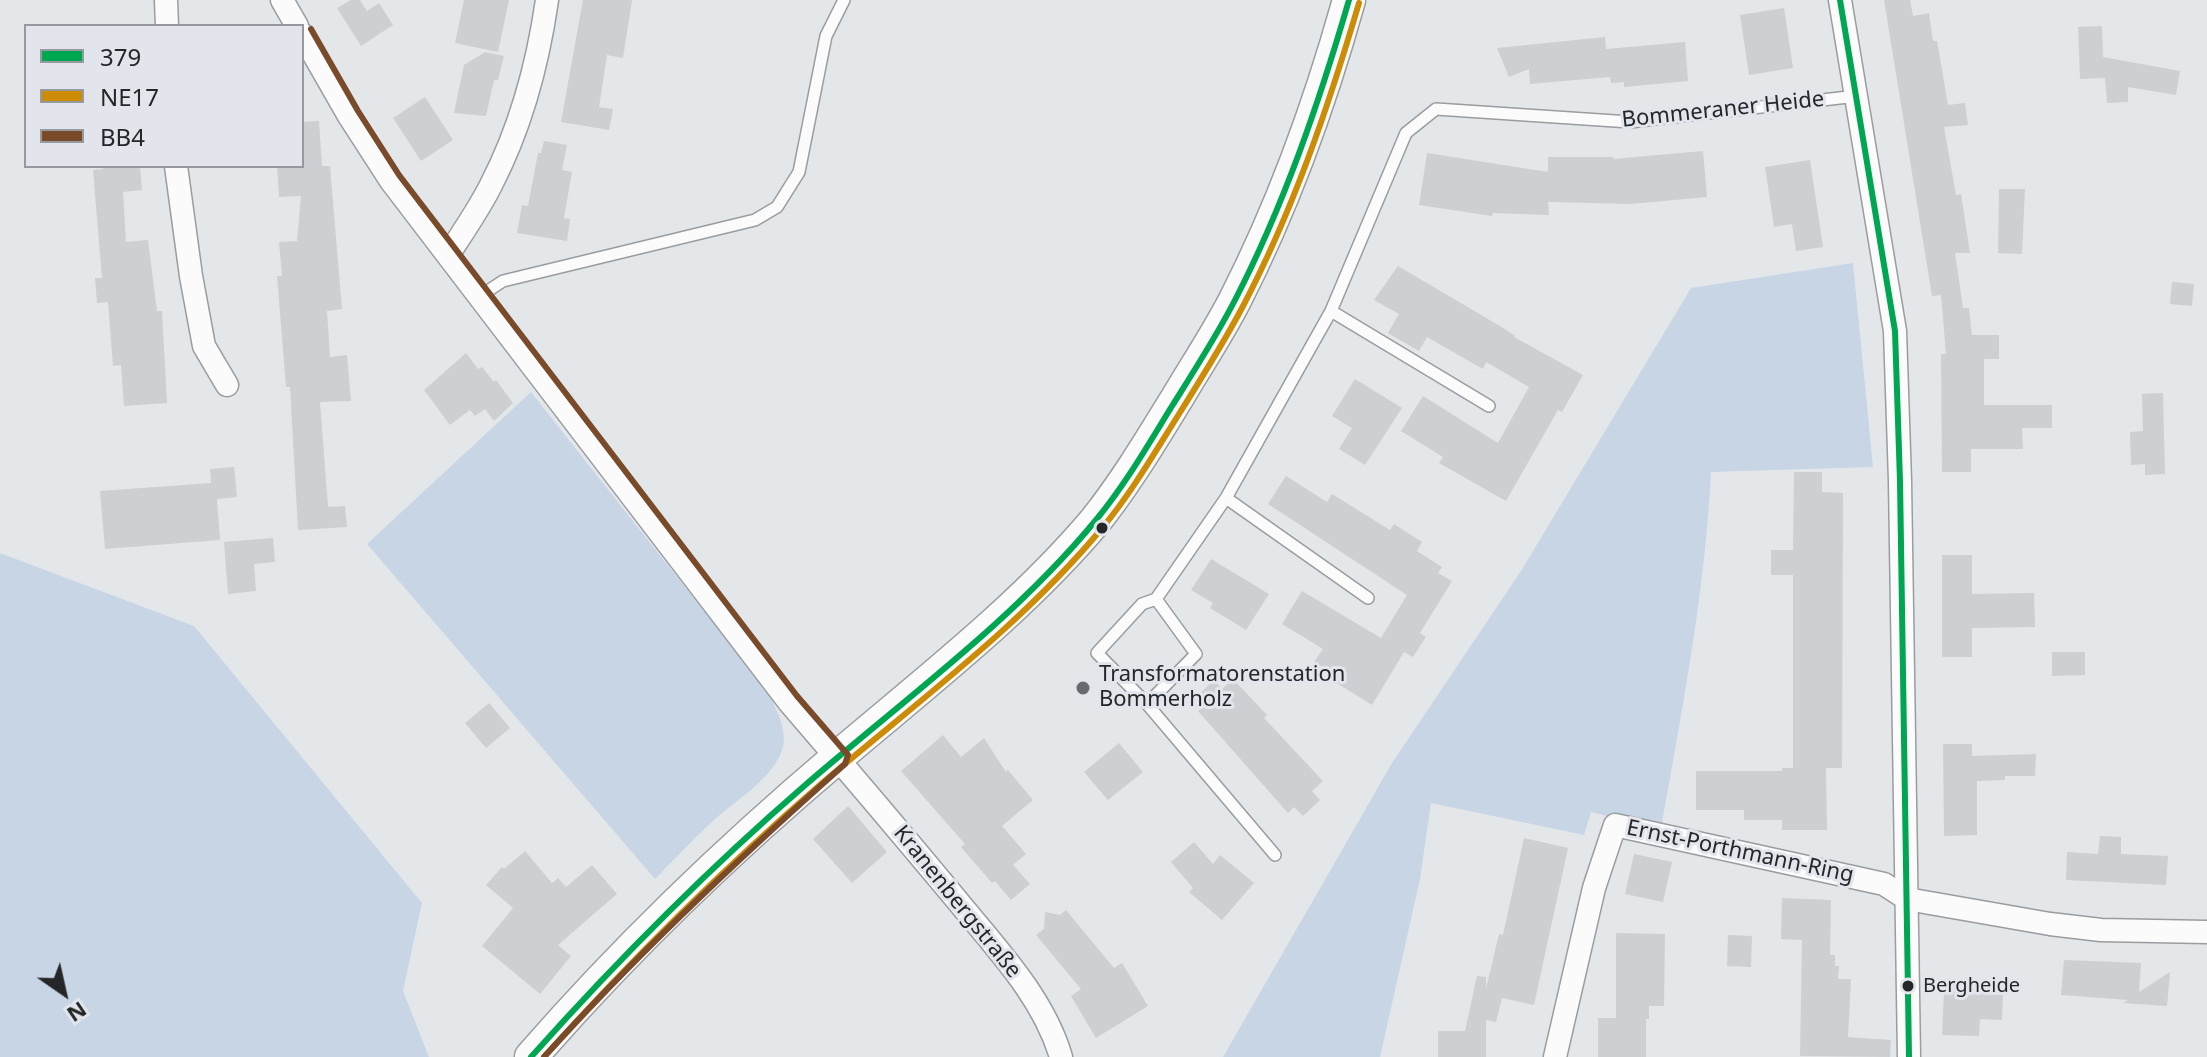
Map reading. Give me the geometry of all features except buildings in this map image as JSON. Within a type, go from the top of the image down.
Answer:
[{"type":"main road","points":[[531,1057],[664,914],[1034,585],[1095,520],[1121,486],[1234,302],[1273,221],[1324,85],[1349,0]]},
{"type":"street","points":[[166,0],[167,24]]},
{"type":"street","points":[[282,0],[296,24]]},
{"type":"street","points":[[448,255],[492,184],[505,153],[533,70],[547,0]]},
{"type":"street","points":[[1840,0],[1895,331],[1909,1057]]},
{"type":"street","name":"Kranenbergstraße","points":[[304,37],[391,181],[789,702],[1010,965],[1040,1009],[1061,1057]]},
{"type":"street","points":[[176,168],[204,346],[227,385]]},
{"type":"street","name":"Ernst-Porthmann-Ring","points":[[1555,1057],[1594,888],[1615,825],[1884,884],[1907,899]]},
{"type":"street","points":[[1907,899],[2063,926],[2101,930],[2207,932]]},
{"type":"lane","points":[[480,296],[503,281],[755,220],[777,207],[799,172],[826,36],[844,0]]},
{"type":"lane","name":"Bommeraner Heide","points":[[1275,855],[1147,704],[1097,653],[1142,604],[1156,599],[1226,498],[1331,311],[1406,133],[1436,109],[1630,122],[1858,96]]},
{"type":"lane","points":[[1331,311],[1489,406]]},
{"type":"lane","points":[[1226,498],[1368,598]]},
{"type":"lane","points":[[1147,704],[1196,654],[1156,599]]},
{"type":"shaded area","points":[[1853,263],[1873,467],[1711,472],[1698,607],[1661,829],[1591,812],[1584,835],[1431,803],[1420,879],[1380,1057],[1223,1057],[1392,763],[1521,571],[1691,288]]},
{"type":"shaded area","points":[[531,392],[775,701],[783,728],[781,753],[768,773],[655,879],[367,544]]},
{"type":"shaded area","points":[[0,553],[194,626],[422,903],[403,991],[429,1057],[0,1057]]},
{"type":"transit line","name":"379","points":[[531,1057],[697,884],[803,787],[955,660],[1029,593],[1107,507],[1205,354],[1253,264],[1299,153],[1349,0]]},
{"type":"transit line","name":"379","points":[[1840,0],[1895,331],[1909,1057]]},
{"type":"transit line","name":"NE17","points":[[544,1057],[610,985],[713,882],[821,784],[1003,630],[1072,563],[1114,514],[1212,361],[1260,271],[1308,158],[1359,3]]},
{"type":"transit line","name":"BB4","points":[[311,29],[399,175],[797,696],[848,755],[845,764],[690,906],[544,1057]]},
{"type":"place","name":"Transformatorenstation Bommerholz","points":[[1083,688]]},
{"type":"place","name":"Bergheide","points":[[1908,986]]}]
